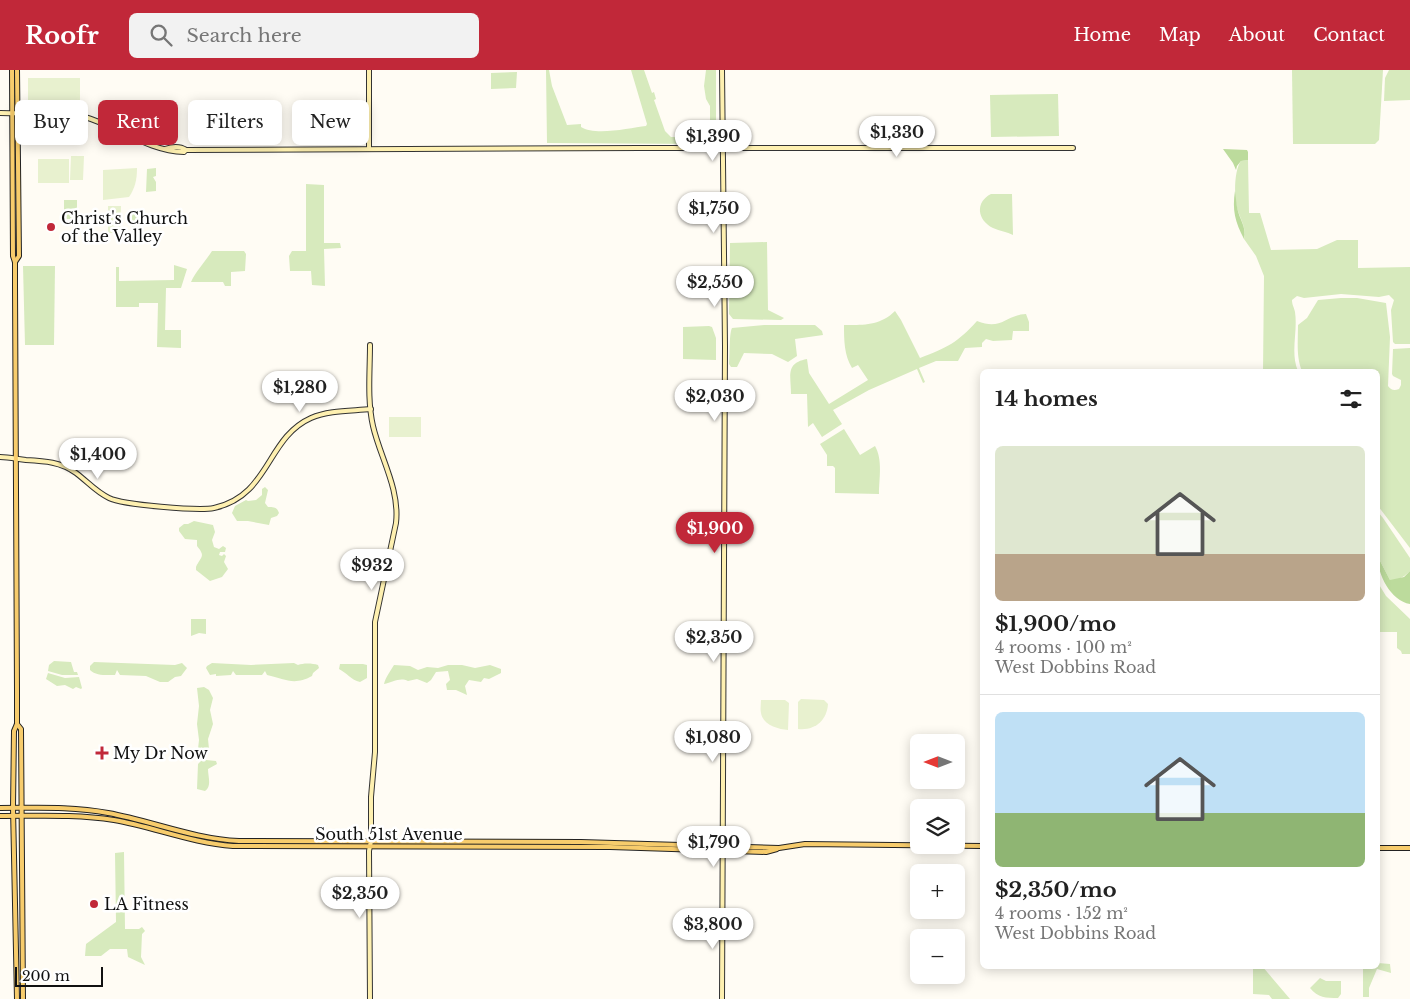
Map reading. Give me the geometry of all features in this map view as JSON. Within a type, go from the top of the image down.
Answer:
[{"type":"main road","points":[[12,70],[14,114],[13,256],[15,262],[17,724],[14,731],[13,816],[17,999]]},
{"type":"main road","points":[[14,114],[17,70]]},
{"type":"main road","points":[[17,724],[21,729],[23,999]]},
{"type":"main road","name":"South 51st Avenue","points":[[0,808],[74,808],[101,811],[202,837],[230,840],[582,842],[772,851],[805,844],[980,846]]},
{"type":"main road","name":"South 51st Avenue","points":[[0,816],[79,816],[107,819],[194,841],[228,845],[723,849]]},
{"type":"main road","points":[[646,849],[666,848],[671,845]]},
{"type":"main road","points":[[1380,848],[1410,848]]},
{"type":"street","points":[[369,70],[369,149]]},
{"type":"street","points":[[722,70],[724,330],[722,999]]},
{"type":"street","points":[[0,114],[60,113],[78,116],[93,120],[145,144],[169,151],[184,152],[186,150],[369,149],[1073,148]]},
{"type":"street","points":[[370,345],[373,425],[397,512],[375,622],[375,752],[371,797],[371,841],[369,846],[370,999]]},
{"type":"street","points":[[0,457],[49,461],[66,467],[94,489],[114,500],[133,504],[199,509],[214,508],[245,494],[263,473],[281,442],[291,430],[302,423],[326,413],[371,410]]},
{"type":"green space","points":[[546,70],[549,70],[552,86],[567,125],[581,124],[581,127],[587,130],[595,131],[622,130],[646,126],[631,70],[644,70],[652,93],[654,92],[656,99],[654,100],[665,131],[671,137],[697,137],[710,125],[710,106],[706,99],[704,86],[706,70],[716,70],[716,139],[712,142],[698,144],[547,143]]},
{"type":"green space","points":[[1292,70],[1383,70],[1379,140],[1375,144],[1293,144]]},
{"type":"green space","points":[[1389,70],[1410,70],[1410,100],[1384,101],[1385,78]]},
{"type":"green space","points":[[517,72],[516,88],[491,89],[491,73]]},
{"type":"green space","points":[[28,78],[80,78],[80,100],[28,100]]},
{"type":"green space","points":[[1058,94],[1059,136],[991,137],[990,95]]},
{"type":"green space","points":[[1223,149],[1247,150],[1248,160],[1241,161],[1236,170]]},
{"type":"green space","points":[[71,156],[84,156],[83,180],[70,180]]},
{"type":"green space","points":[[38,159],[69,159],[69,183],[38,183]]},
{"type":"green space","points":[[1248,160],[1249,213],[1260,213],[1271,250],[1317,249],[1337,240],[1358,240],[1358,268],[1410,267],[1410,344],[1395,344],[1393,342],[1391,310],[1394,300],[1389,295],[1379,297],[1341,294],[1304,298],[1297,296],[1292,300],[1292,303],[1296,319],[1294,349],[1297,369],[1263,369],[1264,276],[1256,256],[1244,239],[1244,227],[1237,208],[1235,184],[1241,161]]},
{"type":"green space","points":[[137,168],[135,184],[129,197],[103,200],[103,170]]},
{"type":"green space","points":[[156,168],[156,176],[153,177],[156,182],[156,191],[146,192],[147,169]]},
{"type":"green space","points":[[306,184],[324,185],[324,243],[340,243],[341,248],[324,249],[325,286],[312,285],[311,271],[290,271],[289,256],[292,251],[306,251]]},
{"type":"green space","points":[[1235,191],[1238,211],[1245,235],[1244,239],[1235,216]]},
{"type":"green space","points":[[991,194],[1012,194],[1013,235],[993,228],[981,216],[980,206],[986,197]]},
{"type":"green space","points":[[64,200],[77,200],[77,219],[64,219]]},
{"type":"green space","points":[[108,206],[121,206],[120,233],[108,233]]},
{"type":"green space","points":[[139,209],[142,209],[142,233],[132,233],[132,213],[139,213]]},
{"type":"green space","points":[[767,242],[768,310],[784,318],[781,320],[733,319],[729,314],[730,243]]},
{"type":"green space","points":[[212,251],[244,251],[246,254],[245,271],[231,272],[231,286],[225,286],[223,282],[191,282]]},
{"type":"green space","points":[[174,265],[187,269],[181,288],[166,288],[165,330],[181,330],[181,348],[157,347],[158,303],[139,303],[139,307],[116,307],[116,267],[119,267],[119,281],[174,280]]},
{"type":"green space","points":[[23,266],[55,266],[54,345],[25,345]]},
{"type":"green space","points":[[1357,298],[1386,303],[1390,337],[1388,386],[1391,389],[1399,389],[1401,385],[1401,380],[1392,374],[1393,349],[1410,348],[1410,548],[1380,509],[1380,369],[1301,369],[1300,366],[1298,325],[1307,318],[1318,300]]},
{"type":"green space","points":[[895,311],[920,358],[952,344],[964,335],[977,321],[992,324],[1026,314],[1029,322],[1029,331],[1013,331],[1012,340],[993,341],[986,339],[982,343],[982,347],[965,348],[958,361],[936,361],[919,368],[925,382],[923,383],[917,369],[869,390],[833,410],[842,424],[822,437],[813,423],[808,427],[807,394],[791,394],[790,376],[792,367],[800,361],[807,359],[809,373],[829,404],[868,380],[858,365],[852,368],[849,363],[845,347],[844,325],[865,325],[877,322]]},
{"type":"green space","points":[[764,325],[815,325],[822,331],[823,335],[795,339],[797,356],[788,362],[772,354],[744,353],[737,367],[731,367],[729,364],[732,328]]},
{"type":"green space","points":[[683,327],[712,327],[716,338],[716,360],[683,359]]},
{"type":"green space","points":[[389,417],[421,417],[421,437],[389,437]]},
{"type":"green space","points":[[844,429],[860,455],[875,446],[880,463],[879,494],[835,493],[835,468],[827,466],[827,455],[820,444]]},
{"type":"green space","points":[[265,487],[268,490],[265,503],[268,507],[274,507],[277,510],[279,513],[277,516],[271,518],[269,525],[237,521],[232,513],[235,506],[246,500],[256,500],[262,495],[262,489]]},
{"type":"green space","points":[[1380,514],[1410,558],[1410,571],[1396,580],[1390,580],[1380,561]]},
{"type":"green space","points":[[194,521],[213,525],[215,532],[212,540],[214,547],[219,549],[223,546],[226,548],[225,552],[220,552],[219,555],[222,556],[224,554],[226,556],[224,562],[228,569],[222,577],[210,581],[196,570],[202,555],[197,546],[197,540],[185,539],[179,531],[179,528],[184,524]]},
{"type":"green space","points":[[1380,561],[1390,580],[1404,577],[1410,571],[1410,604],[1397,598],[1386,586],[1380,571]]},
{"type":"green space","points":[[1380,586],[1386,596],[1410,619],[1410,654],[1402,654],[1397,648],[1397,632],[1380,632]]},
{"type":"green space","points":[[191,619],[206,619],[206,634],[199,633],[191,636]]},
{"type":"green space","points":[[54,661],[71,662],[74,672],[77,672],[78,675],[62,675],[48,671],[49,665]]},
{"type":"green space","points":[[94,662],[175,665],[182,663],[187,668],[181,676],[175,677],[168,682],[160,682],[146,676],[120,675],[117,670],[115,675],[101,675],[90,670],[90,666]]},
{"type":"green space","points":[[212,663],[251,665],[294,663],[298,665],[318,665],[319,668],[312,676],[295,681],[267,675],[265,671],[262,675],[236,675],[233,671],[231,675],[210,675],[206,668]]},
{"type":"green space","points":[[340,664],[367,665],[367,678],[360,682],[354,680],[339,669]]},
{"type":"green space","points":[[394,665],[410,666],[418,670],[448,665],[462,665],[475,668],[490,665],[501,669],[501,673],[489,679],[484,678],[481,682],[469,680],[465,686],[467,695],[456,690],[447,690],[446,684],[450,680],[448,671],[436,672],[427,683],[417,679],[399,680],[384,684]]},
{"type":"green space","points":[[48,673],[65,678],[79,677],[82,688],[76,687],[73,689],[65,685],[57,686],[46,679]]},
{"type":"green space","points":[[204,687],[209,690],[213,698],[210,710],[213,724],[208,739],[209,749],[206,751],[206,760],[216,761],[217,764],[208,769],[209,784],[205,791],[197,789],[198,764],[202,760],[197,758],[199,706],[197,688]]},
{"type":"green space","points":[[801,699],[824,700],[828,704],[823,719],[815,726],[798,729],[798,702]]},
{"type":"green space","points":[[761,700],[785,700],[789,703],[788,730],[776,727],[765,721],[762,717]]},
{"type":"green space","points":[[124,852],[125,929],[139,929],[142,927],[145,931],[142,934],[141,957],[145,965],[128,957],[127,949],[110,949],[101,956],[85,956],[86,944],[116,922],[115,853]]},
{"type":"green space","points":[[1380,963],[1390,964],[1391,973],[1377,969],[1380,969]]},
{"type":"green space","points":[[1253,969],[1265,969],[1290,999],[1272,999],[1269,995],[1253,994]]},
{"type":"green space","points":[[1363,969],[1377,969],[1369,988],[1369,997],[1363,997]]},
{"type":"green space","points":[[1320,978],[1326,981],[1341,981],[1341,994],[1338,998],[1322,997],[1310,988]]},
{"type":"place","name":"Christ's Church of the Valley","points":[[51,227]]},
{"type":"place","name":"My Dr Now","points":[[102,753]]},
{"type":"place","name":"LA Fitness","points":[[94,904]]}]
